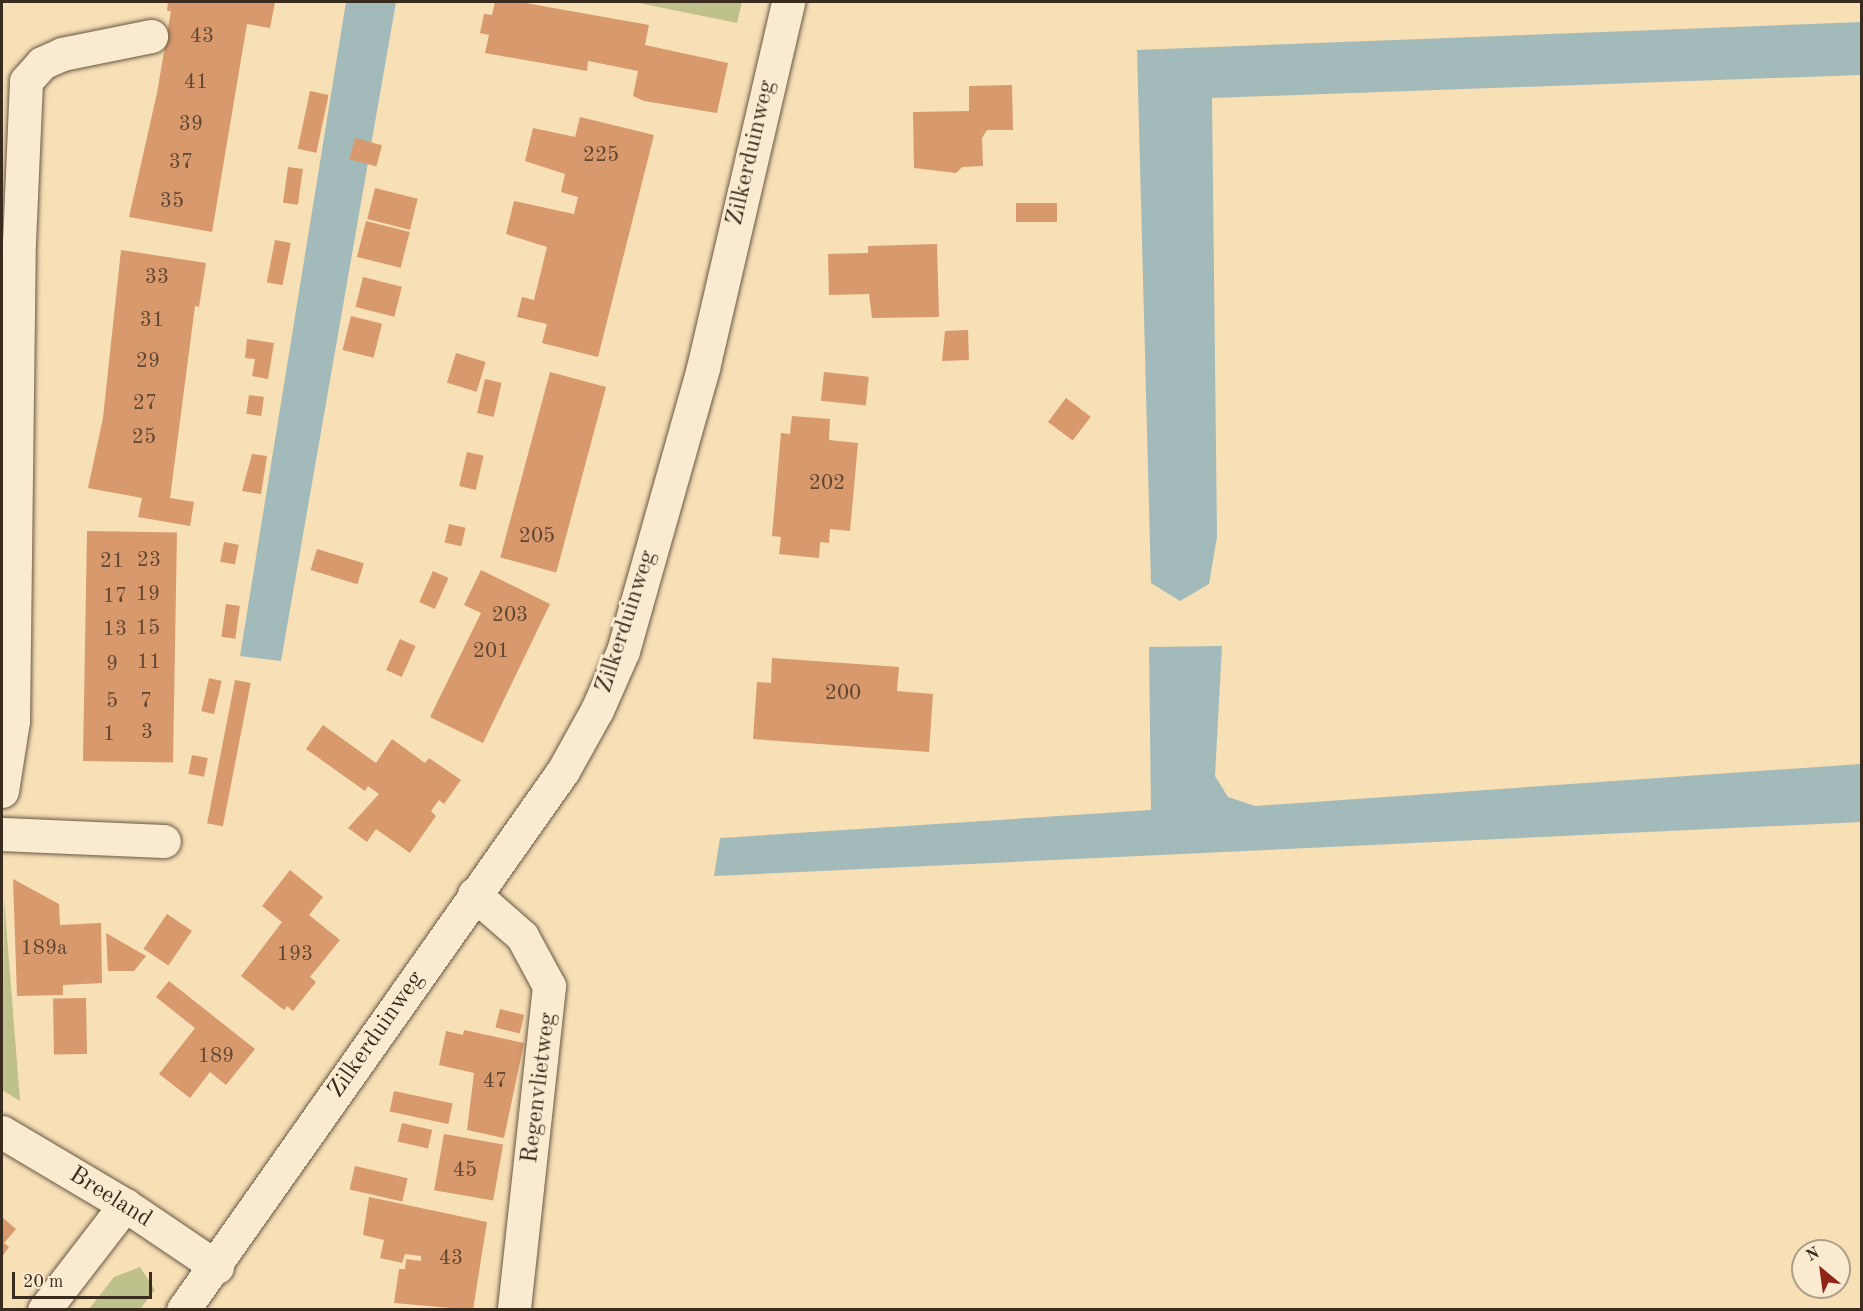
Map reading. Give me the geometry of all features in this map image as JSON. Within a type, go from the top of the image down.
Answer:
[{"type":"street","name":"Zilkerduinweg","points":[[183,1310],[217,1267],[474,894],[563,771],[597,711],[623,651],[703,368],[788,2]]},
{"type":"street","points":[[2,791],[13,721],[10,409],[26,81],[42,63],[62,54],[151,36]]},
{"type":"street","points":[[2,834],[164,841]]},
{"type":"street","name":"Regenvlietweg","points":[[474,894],[522,936],[549,986],[514,1310]]},
{"type":"street","name":"Breeland","points":[[2,1132],[125,1205],[217,1267]]},
{"type":"street","points":[[44,1310],[125,1205]]},
{"type":"green space","points":[[634,2],[742,2],[737,23]]},
{"type":"green space","points":[[4,898],[20,1101],[2,1090]]},
{"type":"green space","points":[[140,1267],[155,1290],[140,1309],[89,1309],[114,1277]]},
{"type":"water","points":[[346,2],[396,2],[281,661],[240,656]]},
{"type":"water","points":[[1862,22],[1861,75],[1212,98],[1217,537],[1209,584],[1180,601],[1151,583],[1137,50]]},
{"type":"water","points":[[1222,646],[1215,776],[1228,797],[1255,806],[1861,764],[1861,822],[714,876],[720,838],[1151,810],[1149,647]]},
{"type":"building","points":[[168,2],[275,2],[270,28],[247,24],[212,232],[129,217],[157,93],[171,11],[167,11]]},
{"type":"building","points":[[495,2],[520,2],[649,25],[645,45],[728,63],[717,113],[644,101],[633,96],[638,71],[588,61],[587,71],[485,53],[489,35],[480,33],[484,14],[492,15]]},
{"type":"building","points":[[1012,85],[1013,130],[987,130],[982,138],[983,166],[962,167],[956,173],[914,168],[913,112],[969,111],[969,86]]},
{"type":"building","points":[[310,91],[329,95],[316,153],[298,149]]},
{"type":"building","points":[[580,117],[654,135],[598,357],[542,343],[547,324],[517,317],[522,297],[534,300],[547,247],[506,234],[514,201],[574,214],[578,197],[561,192],[565,174],[525,161],[533,128],[575,137]]},
{"type":"building","points":[[355,138],[382,145],[376,166],[349,159]]},
{"type":"building","points":[[288,167],[303,169],[298,205],[283,203]]},
{"type":"building","points":[[375,188],[418,199],[410,230],[367,219]]},
{"type":"building","points":[[1016,203],[1057,203],[1057,222],[1016,222]]},
{"type":"building","points":[[366,221],[410,232],[401,268],[357,257]]},
{"type":"building","points":[[275,240],[291,243],[283,285],[267,282]]},
{"type":"building","points":[[937,244],[939,317],[872,318],[869,294],[829,295],[828,254],[868,253],[868,246]]},
{"type":"building","points":[[121,250],[206,263],[199,307],[195,306],[170,498],[194,502],[190,526],[138,517],[142,498],[88,488],[103,418]]},
{"type":"building","points":[[363,277],[402,287],[394,317],[356,307]]},
{"type":"building","points":[[351,316],[382,324],[374,358],[343,350]]},
{"type":"building","points":[[968,330],[969,360],[942,361],[945,331]]},
{"type":"building","points":[[247,339],[274,343],[268,379],[252,376],[255,359],[245,358]]},
{"type":"building","points":[[456,353],[486,362],[477,392],[447,383]]},
{"type":"building","points":[[550,372],[606,387],[556,572],[500,557]]},
{"type":"building","points":[[824,372],[869,377],[866,406],[821,401]]},
{"type":"building","points":[[485,379],[502,383],[494,417],[477,413]]},
{"type":"building","points":[[249,395],[264,397],[261,416],[246,414]]},
{"type":"building","points":[[1066,398],[1091,417],[1073,441],[1048,422]]},
{"type":"building","points":[[792,416],[830,419],[829,440],[858,443],[850,531],[830,529],[829,543],[820,542],[819,558],[779,554],[781,537],[772,536],[781,433],[790,434]]},
{"type":"building","points":[[467,452],[484,456],[476,490],[459,486]]},
{"type":"building","points":[[252,454],[267,456],[261,494],[242,491]]},
{"type":"building","points":[[449,524],[466,528],[461,546],[445,543]]},
{"type":"building","points":[[87,531],[177,533],[173,763],[83,761]]},
{"type":"building","points":[[224,542],[239,545],[235,564],[220,562]]},
{"type":"building","points":[[317,549],[364,563],[357,584],[311,570]]},
{"type":"building","points":[[481,570],[550,604],[483,743],[430,717],[481,613],[464,605]]},
{"type":"building","points":[[433,571],[449,578],[435,609],[419,602]]},
{"type":"building","points":[[226,604],[240,606],[235,639],[221,637]]},
{"type":"building","points":[[400,639],[416,646],[402,677],[386,670]]},
{"type":"building","points":[[772,658],[899,667],[897,691],[933,694],[929,752],[753,739],[757,682],[771,683]]},
{"type":"building","points":[[209,678],[222,681],[214,714],[201,711]]},
{"type":"building","points":[[235,680],[251,683],[223,826],[207,823]]},
{"type":"building","points":[[323,725],[376,763],[392,739],[425,763],[429,758],[461,780],[444,804],[439,800],[431,811],[436,816],[410,853],[376,829],[367,842],[348,828],[379,794],[368,786],[365,791],[306,749]]},
{"type":"building","points":[[192,755],[208,758],[204,777],[188,774]]},
{"type":"building","points":[[290,870],[323,897],[309,915],[340,940],[310,977],[316,982],[293,1011],[287,1006],[284,1010],[241,976],[282,922],[262,906]]},
{"type":"building","points":[[13,879],[59,904],[60,925],[101,923],[102,983],[63,985],[63,995],[17,996]]},
{"type":"building","points":[[167,914],[192,931],[168,966],[144,949]]},
{"type":"building","points":[[106,933],[146,956],[134,971],[108,971]]},
{"type":"building","points":[[169,981],[255,1049],[226,1085],[210,1072],[190,1098],[159,1074],[195,1028],[156,997]]},
{"type":"building","points":[[86,998],[87,1054],[54,1055],[53,999]]},
{"type":"building","points":[[500,1009],[524,1015],[520,1033],[495,1027]]},
{"type":"building","points":[[464,1030],[524,1043],[504,1138],[467,1130],[474,1073],[439,1065],[446,1031],[463,1035]]},
{"type":"building","points":[[394,1091],[453,1103],[448,1124],[390,1112]]},
{"type":"building","points":[[402,1123],[432,1130],[428,1148],[398,1142]]},
{"type":"building","points":[[444,1134],[503,1144],[493,1201],[434,1190]]},
{"type":"building","points":[[355,1166],[408,1178],[402,1202],[350,1189]]},
{"type":"building","points":[[369,1197],[487,1222],[473,1310],[394,1303],[399,1269],[405,1269],[406,1259],[421,1261],[421,1256],[405,1254],[402,1263],[380,1258],[384,1240],[363,1235]]},
{"type":"building","points":[[2,1217],[16,1229],[4,1243],[9,1247],[2,1257]]}]
